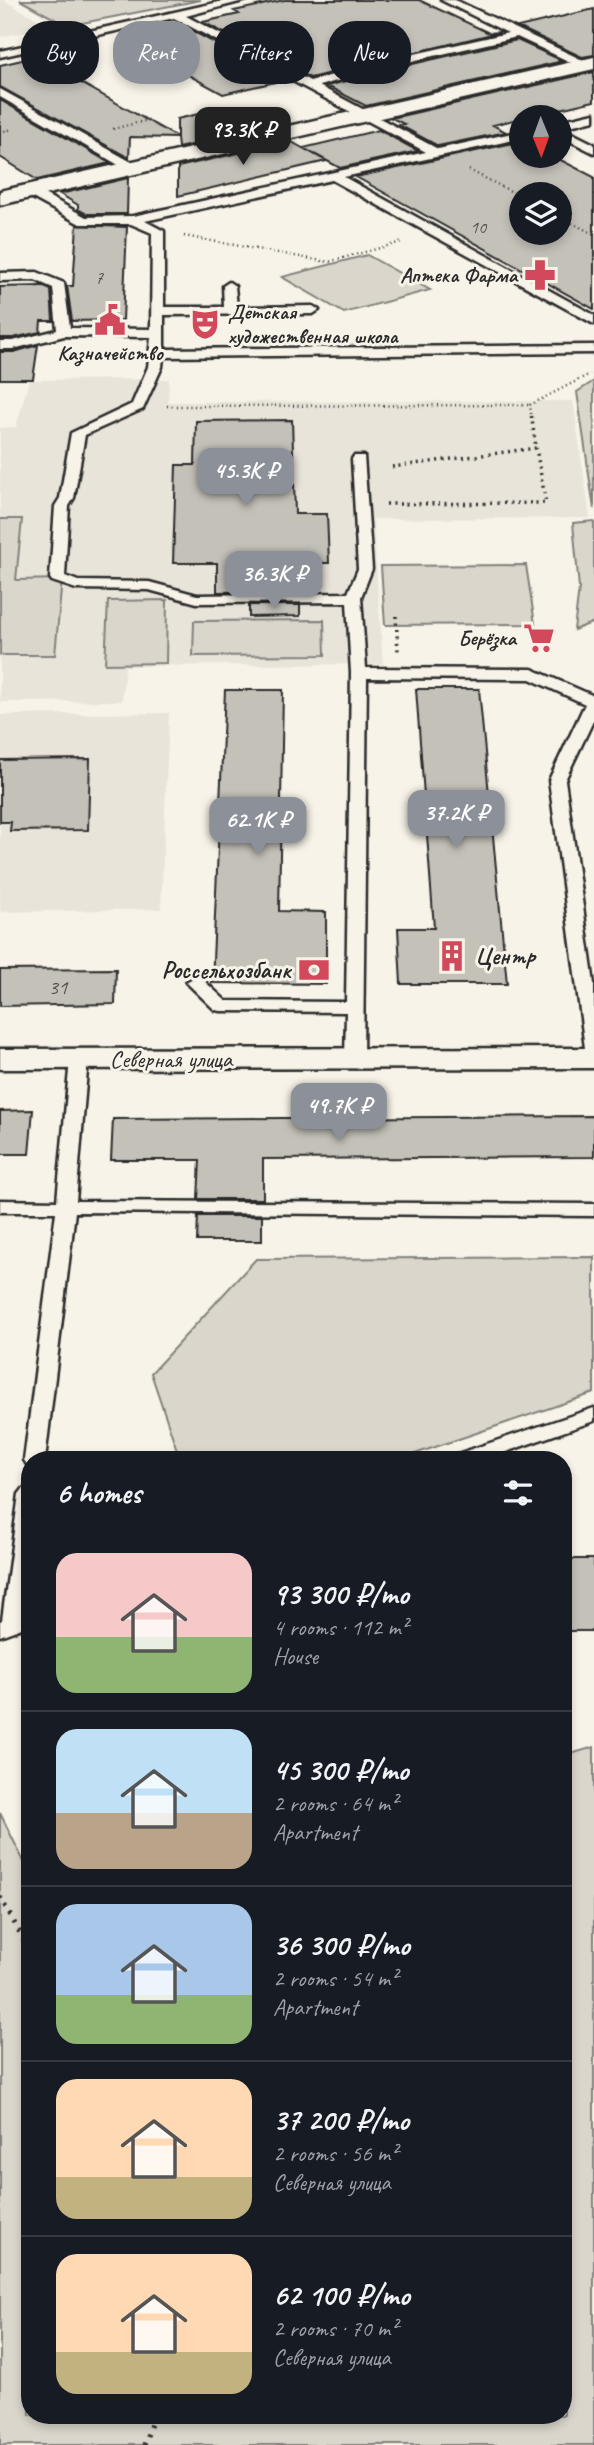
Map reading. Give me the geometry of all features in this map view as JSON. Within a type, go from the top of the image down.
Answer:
[{"type":"street","points":[[0,198],[589,64]]},
{"type":"street","name":"Северная улица","points":[[0,1059],[594,1058]]},
{"type":"lane","points":[[0,54],[242,0]]},
{"type":"lane","points":[[446,0],[589,64]]},
{"type":"lane","points":[[176,15],[435,152]]},
{"type":"lane","points":[[309,85],[392,62],[518,34]]},
{"type":"lane","points":[[0,92],[133,168]]},
{"type":"lane","points":[[572,122],[594,116]]},
{"type":"lane","points":[[31,191],[83,221],[133,220],[509,137]]},
{"type":"lane","points":[[572,137],[594,149]]},
{"type":"lane","points":[[332,176],[594,320]]},
{"type":"lane","points":[[133,220],[158,231],[155,367],[138,406],[78,433],[67,498],[62,506],[57,578],[76,585],[149,586],[197,599],[354,597]]},
{"type":"lane","points":[[0,277],[37,276],[59,286],[64,332]]},
{"type":"lane","points":[[229,286],[231,310]]},
{"type":"lane","points":[[157,311],[313,310]]},
{"type":"lane","points":[[0,345],[13,345],[64,332],[157,332]]},
{"type":"lane","points":[[157,353],[594,349]]},
{"type":"lane","points":[[354,1059],[359,673],[354,597],[365,569],[359,459]]},
{"type":"lane","points":[[359,673],[532,674],[594,702],[557,780],[594,1048]]},
{"type":"lane","points":[[195,982],[220,1006],[355,1007]]},
{"type":"lane","points":[[35,1451],[66,1206],[79,1059]]},
{"type":"lane","points":[[0,1206],[594,1210]]},
{"type":"lane","points":[[487,1451],[594,1414]]},
{"type":"lane","points":[[14,1623],[21,1567]]},
{"type":"path","points":[[435,152],[509,190]]},
{"type":"path","points":[[572,223],[594,234]]},
{"type":"path","points":[[158,231],[328,262],[437,234]]},
{"type":"path","points":[[138,406],[530,405],[594,372]]},
{"type":"path","points":[[361,505],[546,503],[530,405]]},
{"type":"path","points":[[392,467],[536,448]]},
{"type":"path","points":[[396,616],[399,673]]},
{"type":"path","points":[[0,1897],[21,1935]]},
{"type":"path","points":[[144,2445],[151,2424]]},
{"type":"shaded area","points":[[0,0],[41,21],[21,21],[21,33],[0,37]]},
{"type":"shaded area","points":[[20,0],[201,0],[93,21],[58,21]]},
{"type":"shaded area","points":[[367,255],[430,290],[344,313],[282,277]]},
{"type":"shaded area","points":[[169,379],[168,402],[573,401],[590,518],[373,519],[383,664],[125,666],[122,701],[0,702],[0,428],[16,427],[29,380]]},
{"type":"shaded area","points":[[594,381],[594,509],[577,392]]},
{"type":"shaded area","points":[[0,519],[22,519],[16,580],[62,579],[55,655],[0,655]]},
{"type":"shaded area","points":[[594,521],[594,622],[574,630],[579,588],[573,523]]},
{"type":"shaded area","points":[[526,565],[535,624],[385,625],[381,566]]},
{"type":"shaded area","points":[[167,600],[166,663],[105,664],[108,601]]},
{"type":"shaded area","points":[[324,620],[325,655],[193,656],[194,621]]},
{"type":"shaded area","points":[[169,713],[161,909],[0,912],[0,715]]},
{"type":"shaded area","points":[[594,1257],[594,1393],[424,1451],[177,1451],[151,1373],[256,1259]]},
{"type":"shaded area","points":[[594,1747],[594,2445],[0,2445],[0,1813],[21,1856],[21,2424],[572,2424],[572,1754]]},
{"type":"building","points":[[284,0],[419,0],[489,33],[500,32],[411,54],[411,21],[328,21],[328,74],[314,77],[314,21],[214,21],[214,28],[203,22],[239,14],[234,11]]},
{"type":"building","points":[[594,9],[594,55],[582,57],[518,27]]},
{"type":"building","points":[[200,35],[214,43],[214,84],[267,84],[223,94],[200,81]]},
{"type":"building","points":[[517,40],[563,61],[366,106],[327,86],[411,84],[411,64]]},
{"type":"building","points":[[21,60],[21,84],[83,84],[177,137],[177,119],[228,107],[266,128],[178,148],[177,138],[130,137],[129,158],[0,87],[0,65]]},
{"type":"building","points":[[594,72],[594,101],[572,106],[509,105],[509,121],[493,125],[506,132],[438,146],[399,125],[404,124],[392,118]]},
{"type":"building","points":[[0,100],[110,163],[37,180],[0,157]]},
{"type":"building","points":[[379,130],[418,151],[340,168],[303,148]]},
{"type":"building","points":[[290,141],[326,161],[178,196],[178,167]]},
{"type":"building","points":[[509,144],[509,168],[572,168],[572,166],[594,177],[594,309],[356,177]]},
{"type":"building","points":[[128,178],[127,214],[87,214],[60,194]]},
{"type":"building","points":[[77,225],[127,227],[123,320],[72,321],[67,286],[73,286]]},
{"type":"building","points":[[42,286],[51,290],[53,321],[41,321],[40,332],[0,338],[0,287]]},
{"type":"building","points":[[38,345],[33,379],[0,379],[0,352],[14,352]]},
{"type":"building","points":[[292,420],[295,514],[327,514],[329,563],[298,563],[299,591],[217,592],[217,563],[173,563],[176,465],[195,465],[196,421]]},
{"type":"building","points":[[249,605],[300,605],[300,616],[249,617]]},
{"type":"building","points":[[416,689],[479,689],[507,984],[401,984],[398,928],[434,928]]},
{"type":"building","points":[[225,690],[283,690],[279,911],[326,912],[326,984],[212,983]]},
{"type":"building","points":[[90,759],[88,830],[10,831],[11,822],[0,822],[0,760]]},
{"type":"building","points":[[116,969],[115,1004],[0,1006],[0,970]]},
{"type":"building","points":[[33,1110],[29,1154],[0,1154],[0,1111]]},
{"type":"building","points":[[594,1116],[594,1157],[263,1159],[263,1199],[198,1199],[200,1160],[111,1160],[113,1119]]},
{"type":"building","points":[[198,1216],[262,1216],[262,1241],[197,1241]]},
{"type":"building","points":[[572,1559],[594,1559],[594,1631],[572,1631]]},
{"type":"place","name":"Аптека Фарма","points":[[540,275]]},
{"type":"place","name":"Казначейство","points":[[110,320]]},
{"type":"place","name":"Детская художественная школа","points":[[205,324]]},
{"type":"place","name":"Берёзка","points":[[539,638]]},
{"type":"place","name":"Центр","points":[[452,956]]},
{"type":"place","name":"Россельхозбанк","points":[[314,970]]}]
